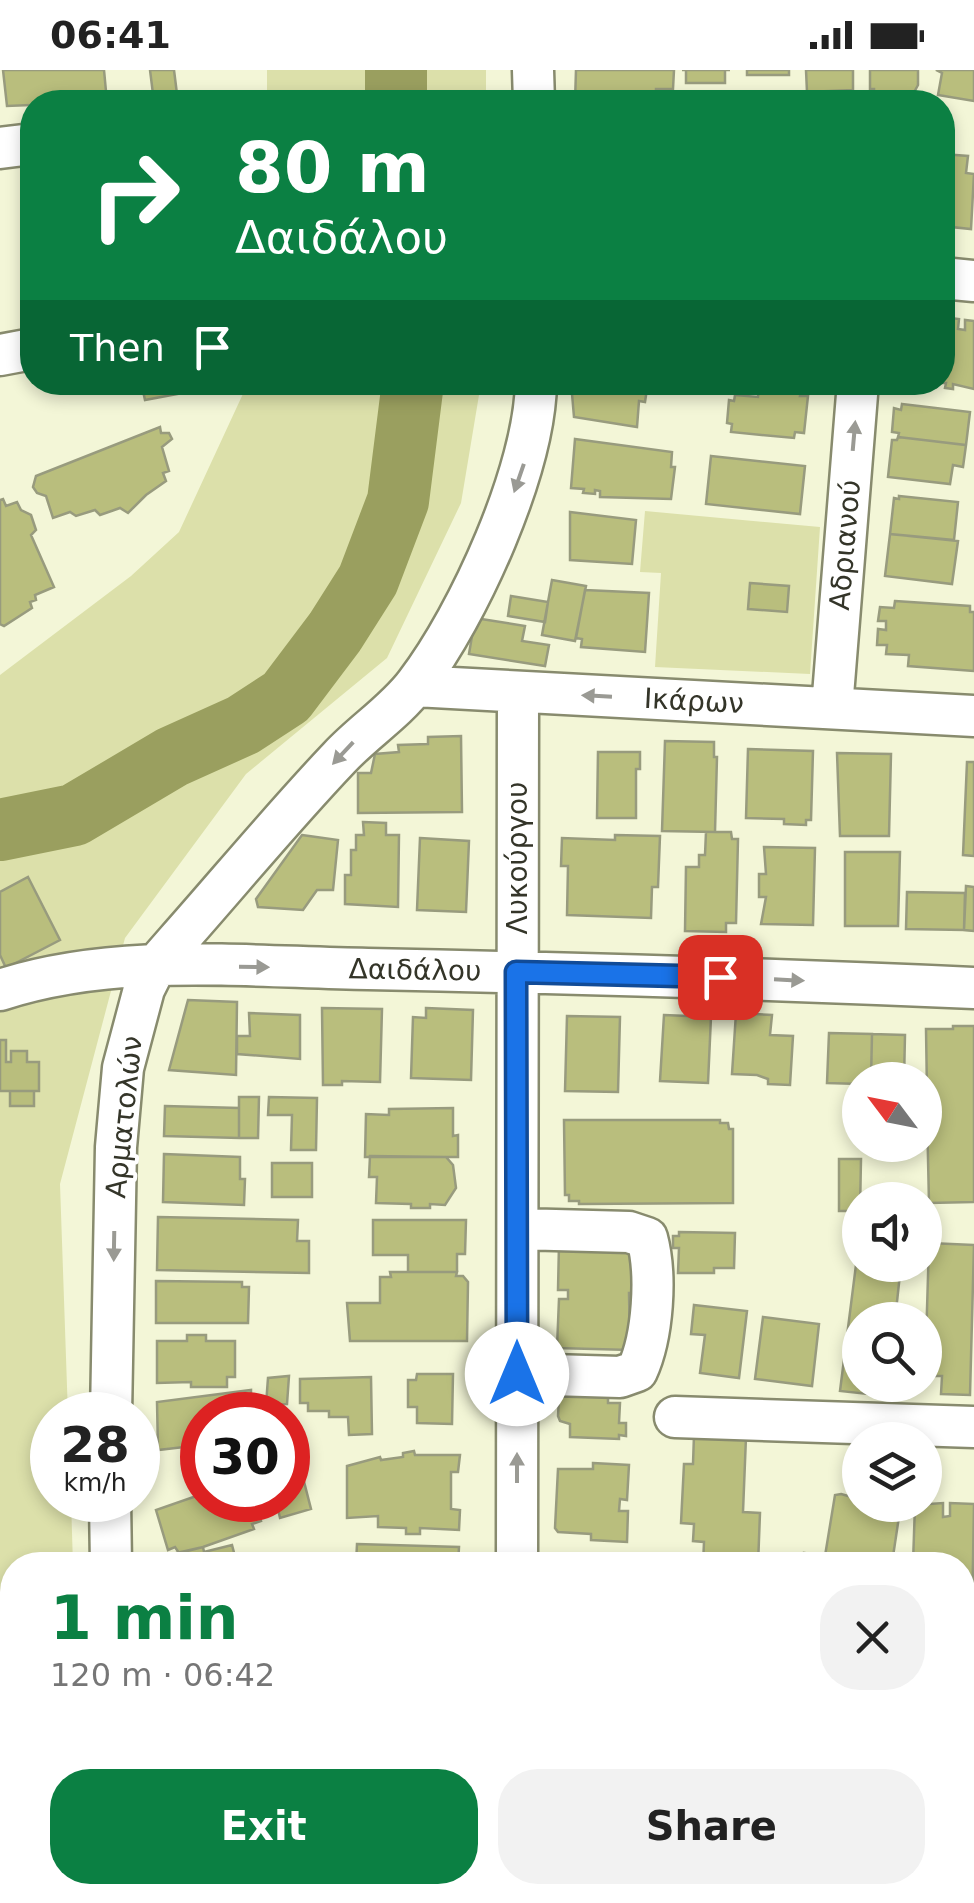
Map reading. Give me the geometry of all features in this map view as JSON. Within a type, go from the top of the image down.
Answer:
[{"type":"street","points":[[415,686],[458,615],[515,490],[530,439],[535,395]]},
{"type":"street","name":"Αδριανού","points":[[832,708],[857,395]]},
{"type":"street","name":"Ικάρων","points":[[415,686],[974,716]]},
{"type":"street","name":"Αρματολών","points":[[111,1392],[116,1147],[124,1068],[139,1004],[156,966],[324,773],[415,686]]},
{"type":"street","name":"Λυκούργου","points":[[517,1552],[518,692]]},
{"type":"street","name":"Δαιδάλου","points":[[0,990],[54,975],[156,966],[648,974],[974,988]]},
{"type":"street","points":[[517,1374],[620,1377],[637,1372],[646,1351],[653,1260],[647,1238],[629,1232],[518,1229]]},
{"type":"street","points":[[675,1417],[974,1427]]},
{"type":"street","points":[[110,1522],[111,1552]]},
{"type":"green space","points":[[267,70],[486,70],[486,90],[267,90]]},
{"type":"green space","points":[[242,395],[479,395],[461,503],[387,658],[246,774],[125,938],[60,1184],[67,1392],[30,1392],[30,1522],[72,1522],[73,1552],[0,1552],[0,675],[131,576],[179,532]]},
{"type":"green space","points":[[645,511],[820,527],[810,674],[655,667],[661,573],[640,572]]},
{"type":"building","points":[[3,70],[104,70],[106,90],[20,90],[20,105],[7,106]]},
{"type":"building","points":[[150,70],[174,70],[176,90],[152,90]]},
{"type":"building","points":[[576,70],[674,70],[673,89],[575,90]]},
{"type":"building","points":[[686,70],[725,70],[725,83],[686,83]]},
{"type":"building","points":[[747,70],[789,70],[789,75],[747,75]]},
{"type":"building","points":[[806,70],[853,70],[853,90],[807,90]]},
{"type":"building","points":[[870,70],[918,70],[915,90],[870,89]]},
{"type":"building","points":[[936,70],[974,70],[974,101],[955,98],[955,90],[939,90],[942,73]]},
{"type":"building","points":[[955,155],[968,156],[966,173],[974,174],[971,229],[955,227]]},
{"type":"building","points":[[955,319],[959,319],[958,329],[965,330],[965,320],[974,321],[974,389],[955,384]]},
{"type":"building","points":[[144,395],[172,395],[145,400]]},
{"type":"building","points":[[572,395],[646,395],[645,402],[639,401],[637,427],[574,417]]},
{"type":"building","points":[[735,395],[808,396],[804,433],[795,432],[794,438],[731,432],[732,424],[727,423],[729,400],[734,401]]},
{"type":"building","points":[[902,404],[970,412],[966,445],[898,437],[899,433],[892,432],[894,408],[901,410]]},
{"type":"building","points":[[160,427],[161,433],[169,433],[172,439],[162,447],[169,471],[163,473],[166,481],[128,513],[120,508],[100,515],[95,510],[53,518],[46,496],[33,487],[36,476]]},
{"type":"building","points":[[898,437],[966,445],[963,467],[953,465],[950,484],[888,477],[892,440]]},
{"type":"building","points":[[575,439],[672,452],[671,467],[675,467],[671,499],[600,497],[600,491],[583,493],[584,489],[571,488]]},
{"type":"building","points":[[711,456],[805,466],[800,514],[706,504]]},
{"type":"building","points":[[894,498],[958,502],[954,540],[890,534]]},
{"type":"building","points":[[3,499],[6,506],[17,502],[21,510],[31,515],[36,530],[31,535],[54,587],[35,595],[36,600],[30,602],[32,608],[4,626],[0,624]]},
{"type":"building","points":[[570,512],[636,520],[632,564],[570,560]]},
{"type":"building","points":[[890,534],[958,541],[952,584],[885,576]]},
{"type":"building","points":[[552,580],[586,586],[575,641],[542,635]]},
{"type":"building","points":[[750,583],[789,586],[787,612],[748,609]]},
{"type":"building","points":[[585,590],[649,593],[645,652],[581,647],[582,639],[576,638]]},
{"type":"building","points":[[511,596],[548,602],[545,622],[508,616]]},
{"type":"building","points":[[895,601],[970,606],[970,612],[974,612],[974,671],[908,666],[909,655],[886,654],[887,645],[877,645],[878,629],[886,630],[886,621],[878,621],[880,607],[894,608]]},
{"type":"building","points":[[475,618],[525,626],[522,641],[549,645],[545,666],[469,654]]},
{"type":"building","points":[[461,736],[462,812],[358,813],[358,773],[371,773],[375,754],[399,752],[398,745],[428,744],[428,737]]},
{"type":"building","points":[[665,741],[714,742],[715,832],[662,831]]},
{"type":"building","points":[[748,749],[813,751],[811,820],[806,820],[806,825],[784,824],[784,819],[746,818]]},
{"type":"building","points":[[598,752],[640,752],[636,818],[597,818]]},
{"type":"building","points":[[837,753],[891,754],[889,836],[840,836]]},
{"type":"building","points":[[967,762],[974,762],[974,856],[963,855]]},
{"type":"building","points":[[363,822],[386,823],[386,835],[399,835],[398,907],[345,904],[345,875],[351,875],[351,850],[356,850],[356,835],[364,835]]},
{"type":"building","points":[[706,832],[731,832],[732,839],[738,839],[736,923],[726,923],[726,932],[685,931],[686,867],[699,867],[699,855],[705,855]]},
{"type":"building","points":[[302,835],[338,840],[333,890],[317,890],[303,910],[258,907],[256,899]]},
{"type":"building","points":[[615,835],[660,836],[658,887],[652,887],[651,918],[567,915],[568,866],[561,866],[562,838],[615,840]]},
{"type":"building","points":[[420,838],[469,841],[466,912],[417,910]]},
{"type":"building","points":[[764,847],[815,848],[813,925],[761,924],[766,897],[759,897],[759,874],[766,874]]},
{"type":"building","points":[[845,852],[900,852],[898,926],[845,926]]},
{"type":"building","points":[[28,877],[60,940],[6,968],[0,955],[0,892]]},
{"type":"building","points":[[966,886],[974,887],[974,931],[964,930]]},
{"type":"building","points":[[907,892],[965,893],[964,930],[906,929]]},
{"type":"building","points":[[188,1000],[237,1002],[236,1075],[169,1070]]},
{"type":"building","points":[[322,1008],[382,1009],[380,1082],[323,1085]]},
{"type":"building","points":[[426,1008],[473,1010],[471,1080],[411,1078],[413,1017],[426,1018]]},
{"type":"building","points":[[249,1013],[300,1015],[300,1059],[237,1054],[237,1036],[250,1036]]},
{"type":"building","points":[[736,1013],[772,1015],[770,1035],[793,1036],[790,1085],[768,1084],[768,1079],[757,1075],[732,1074]]},
{"type":"building","points":[[664,1015],[711,1017],[708,1083],[660,1081]]},
{"type":"building","points":[[567,1016],[620,1017],[618,1092],[565,1091]]},
{"type":"building","points":[[974,1026],[974,1202],[942,1203],[942,1182],[929,1182],[928,1162],[942,1162],[942,1062],[927,1062],[926,1029]]},
{"type":"building","points":[[829,1033],[872,1034],[871,1062],[842,1062],[842,1083],[827,1083]]},
{"type":"building","points":[[872,1034],[905,1035],[904,1062],[871,1062]]},
{"type":"building","points":[[0,1040],[6,1040],[6,1062],[11,1062],[11,1051],[27,1051],[27,1062],[39,1062],[39,1091],[0,1091]]},
{"type":"building","points":[[10,1091],[34,1091],[34,1106],[10,1106]]},
{"type":"building","points":[[239,1097],[259,1097],[258,1138],[239,1138]]},
{"type":"building","points":[[269,1097],[317,1098],[316,1150],[291,1150],[292,1115],[268,1115]]},
{"type":"building","points":[[165,1106],[239,1108],[239,1138],[164,1136]]},
{"type":"building","points":[[453,1108],[458,1157],[365,1157],[366,1114],[389,1115],[389,1109]]},
{"type":"building","points":[[564,1120],[728,1123],[729,1129],[733,1129],[733,1203],[569,1201],[569,1195],[565,1195]]},
{"type":"building","points":[[164,1154],[240,1157],[240,1179],[245,1179],[244,1205],[163,1202]]},
{"type":"building","points":[[370,1156],[446,1157],[453,1165],[456,1188],[445,1205],[430,1204],[430,1208],[376,1203],[377,1177],[369,1177]]},
{"type":"building","points":[[839,1159],[861,1162],[861,1182],[842,1182],[839,1211]]},
{"type":"building","points":[[272,1163],[312,1163],[312,1197],[272,1197]]},
{"type":"building","points":[[158,1217],[298,1220],[297,1241],[309,1241],[309,1273],[157,1270]]},
{"type":"building","points":[[373,1220],[466,1220],[465,1254],[457,1254],[457,1272],[408,1272],[408,1255],[373,1255]]},
{"type":"building","points":[[679,1232],[735,1233],[734,1268],[714,1268],[714,1273],[678,1273],[679,1248],[673,1248],[673,1236],[679,1236]]},
{"type":"building","points":[[559,1244],[638,1247],[636,1293],[629,1293],[630,1350],[557,1348],[559,1299],[568,1299],[568,1290],[558,1290]]},
{"type":"building","points":[[942,1244],[974,1245],[970,1395],[942,1394],[942,1302],[927,1302],[928,1282],[942,1282]]},
{"type":"building","points":[[390,1272],[457,1272],[456,1276],[463,1276],[468,1282],[467,1341],[350,1341],[347,1303],[380,1303],[380,1277],[391,1277]]},
{"type":"building","points":[[156,1281],[242,1282],[242,1287],[249,1287],[248,1323],[156,1323]]},
{"type":"building","points":[[854,1282],[899,1282],[897,1302],[851,1302]]},
{"type":"building","points":[[694,1305],[747,1311],[739,1378],[700,1373],[705,1335],[691,1334]]},
{"type":"building","points":[[763,1317],[819,1324],[812,1386],[755,1379]]},
{"type":"building","points":[[187,1335],[206,1335],[206,1341],[235,1341],[235,1377],[227,1377],[227,1387],[157,1383],[157,1341],[187,1341]]},
{"type":"building","points":[[417,1374],[453,1374],[452,1424],[417,1423],[417,1407],[408,1407],[408,1380],[416,1380]]},
{"type":"building","points":[[289,1376],[288,1392],[267,1392],[268,1378]]},
{"type":"building","points":[[371,1377],[372,1434],[349,1435],[348,1417],[310,1411],[310,1392],[300,1392],[300,1379]]},
{"type":"building","points":[[608,1386],[608,1403],[620,1403],[619,1423],[626,1423],[626,1436],[570,1437],[570,1424],[560,1421],[558,1416],[562,1393]]},
{"type":"building","points":[[180,1399],[180,1448],[160,1450],[160,1402]]},
{"type":"building","points":[[694,1435],[746,1437],[743,1512],[760,1513],[758,1552],[704,1552],[704,1542],[693,1541],[694,1524],[681,1523],[684,1464],[693,1464]]},
{"type":"building","points":[[414,1451],[415,1455],[460,1455],[458,1472],[451,1472],[451,1509],[460,1510],[459,1530],[420,1528],[420,1534],[406,1534],[406,1528],[378,1527],[378,1516],[347,1518],[347,1466],[380,1457],[403,1457],[403,1453]]},
{"type":"building","points":[[593,1463],[629,1465],[627,1500],[620,1499],[619,1511],[628,1511],[627,1542],[591,1540],[591,1534],[558,1532],[555,1528],[558,1469],[593,1469]]},
{"type":"building","points":[[842,1494],[842,1522],[898,1522],[894,1552],[826,1552],[835,1495]]},
{"type":"building","points":[[180,1502],[180,1522],[258,1522],[252,1524],[254,1529],[203,1547],[183,1552],[175,1547],[168,1550],[160,1509]]},
{"type":"building","points":[[942,1503],[943,1517],[950,1516],[950,1503],[974,1504],[973,1552],[913,1552],[914,1522],[942,1522]]},
{"type":"building","points":[[357,1544],[459,1547],[459,1552],[357,1552]]},
{"type":"building","points":[[232,1545],[234,1552],[204,1552]]},
{"type":"waterway","points":[[396,70],[396,90]]},
{"type":"waterway","points":[[0,830],[74,815],[172,757],[243,725],[286,697],[368,580],[398,501],[411,395]]},
{"type":"route","points":[[517,1374],[516,972],[720,977]]}]
